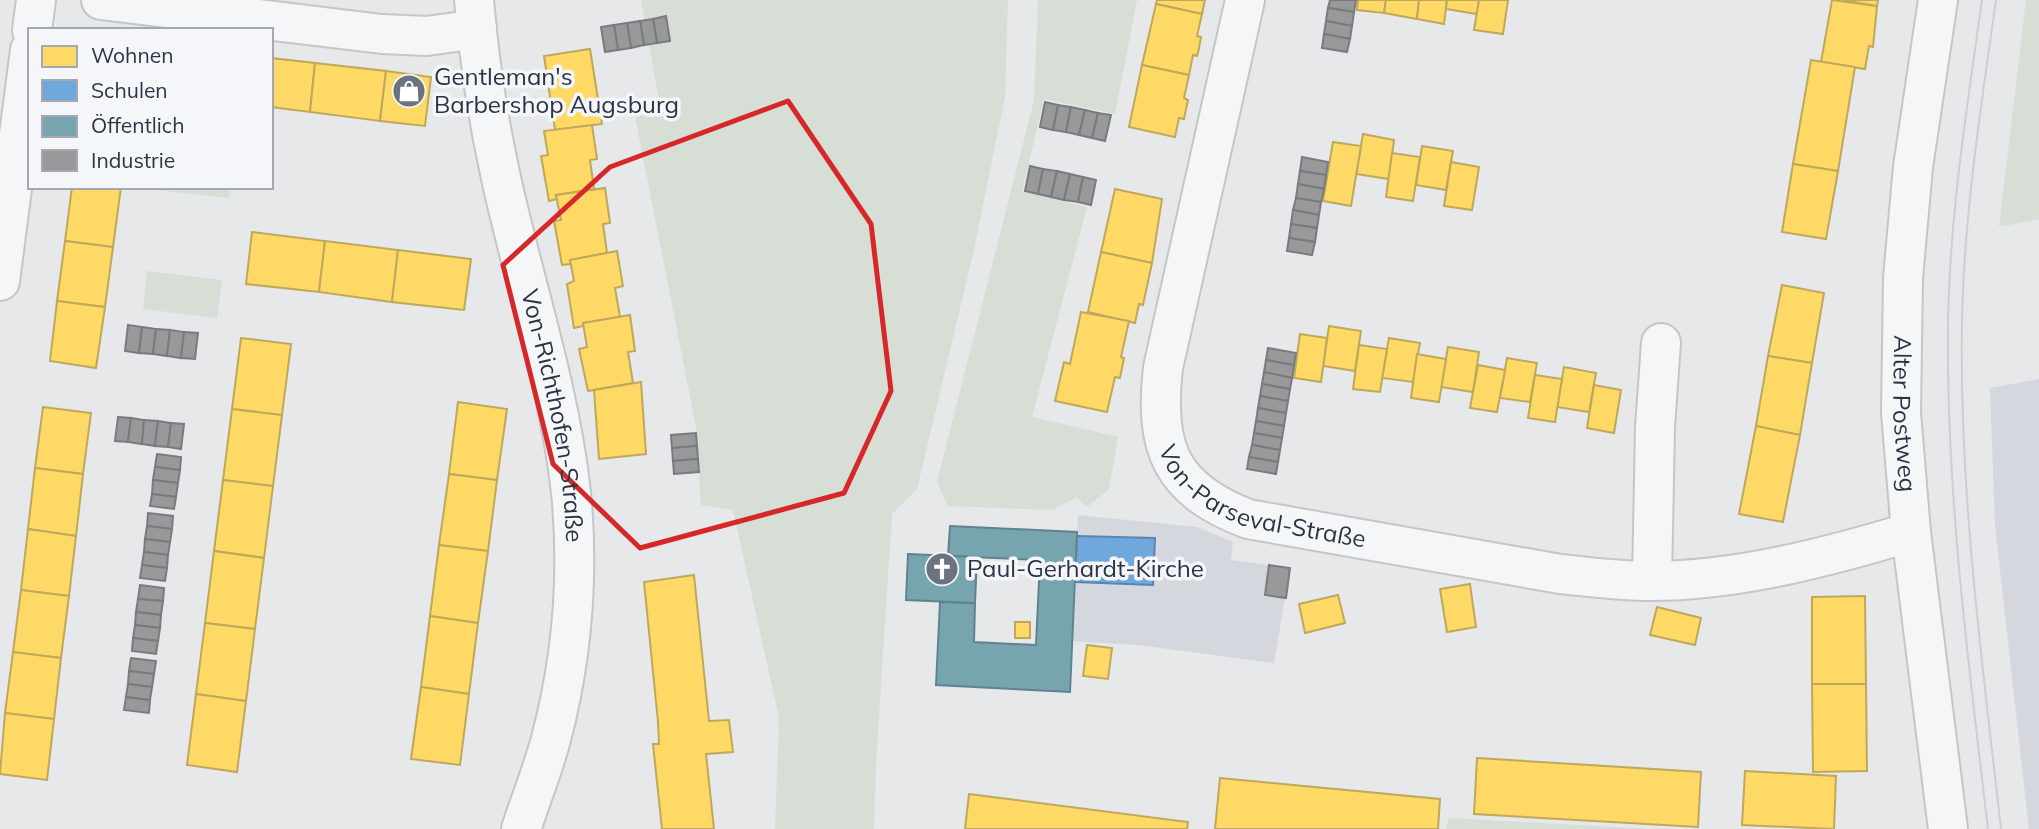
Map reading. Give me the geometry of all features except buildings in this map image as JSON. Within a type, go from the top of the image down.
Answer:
[{"type":"street","points":[[32,28],[36,0]]},
{"type":"street","points":[[101,0],[382,34],[427,36],[475,15]]},
{"type":"street","name":"Von-Parseval-Straße","points":[[1245,0],[1163,368],[1160,421],[1165,447],[1179,472],[1196,492],[1222,509],[1248,519],[1610,580],[1698,579],[1853,550],[1911,532]]},
{"type":"street","name":"Alter Postweg","points":[[1938,0],[1913,167],[1903,278],[1901,413],[1911,532],[1948,829]]},
{"type":"street","name":"Von-Richthofen-Straße","points":[[475,15],[486,102],[500,177],[551,377],[564,440],[572,505],[572,592],[564,682],[551,741],[521,829]]},
{"type":"street","points":[[0,281],[28,65]]},
{"type":"street","points":[[1651,581],[1655,427],[1661,343]]},
{"type":"highlighted area","points":[[788,101],[871,224],[891,391],[844,493],[640,548],[553,464],[503,265],[610,167]]},
{"type":"shaded area","points":[[641,0],[1008,0],[1005,97],[973,254],[917,489],[892,514],[874,829],[775,829],[779,718],[733,510],[701,505],[696,427],[633,106],[659,100]]},
{"type":"shaded area","points":[[1038,0],[1137,0],[1115,114],[1044,99],[1022,192],[1087,207],[1032,417],[1118,437],[1109,489],[1087,507],[1076,497],[1053,510],[948,506],[937,482],[1034,100]]},
{"type":"shaded area","points":[[2026,0],[2039,0],[2039,219],[1999,227]]},
{"type":"shaded area","points":[[156,189],[230,189],[229,198]]},
{"type":"shaded area","points":[[147,271],[222,280],[217,318],[143,309]]},
{"type":"shaded area","points":[[2039,379],[2039,829],[2029,829],[1995,525],[1990,388]]},
{"type":"shaded area","points":[[1078,515],[1197,527],[1233,542],[1231,560],[1290,568],[1274,663],[1138,645],[1072,641]]},
{"type":"shaded area","points":[[1449,818],[1654,829],[1446,829]]},
{"type":"tram line","points":[[1982,0],[1952,241],[1948,386],[1960,576],[1988,829]]},
{"type":"tram line","points":[[1996,0],[1966,241],[1962,386],[1973,576],[2001,829]]},
{"type":"place","name":"Gentleman's Barbershop Augsburg","points":[[409,91]]},
{"type":"place","name":"Paul-Gerhardt-Kirche","points":[[942,569]]}]
